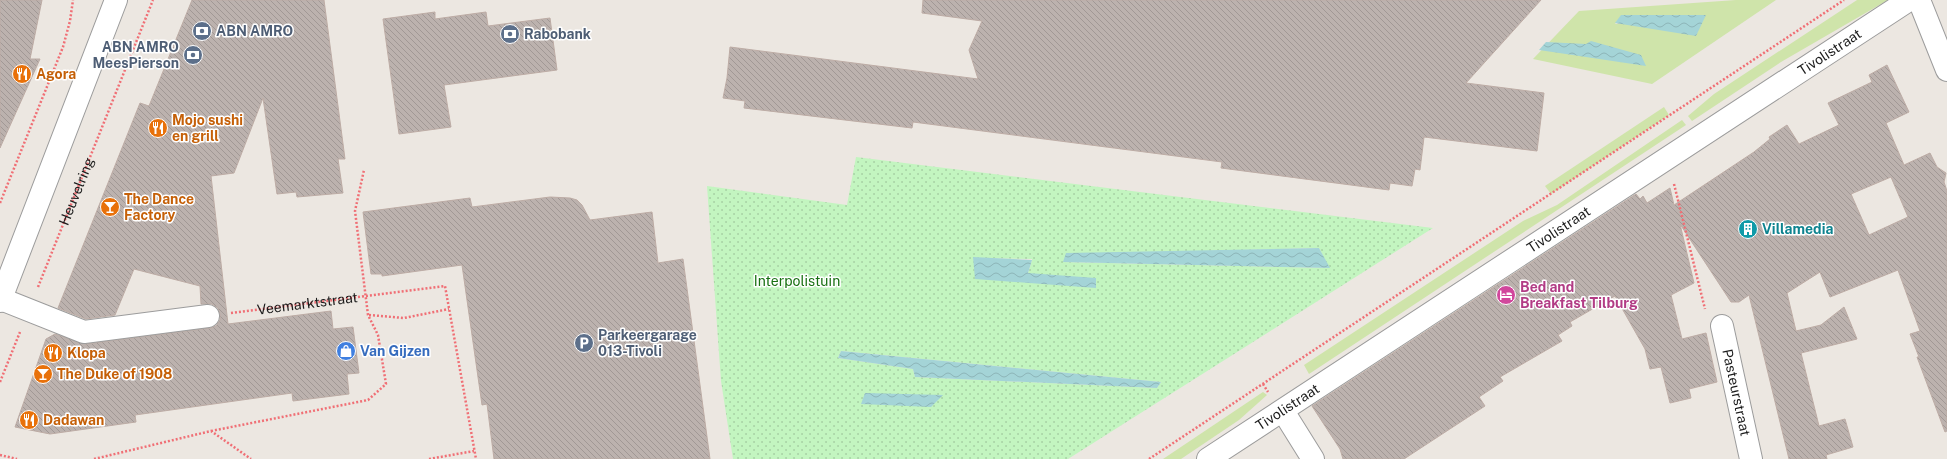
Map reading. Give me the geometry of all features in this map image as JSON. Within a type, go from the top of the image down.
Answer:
[{"type":"street","points":[[116,0],[0,300],[29,309],[84,332],[208,316]]},
{"type":"street","name":"Tivolistraat","points":[[1208,459],[1909,0]]},
{"type":"street","points":[[1919,0],[1947,70]]},
{"type":"street","name":"Pasteurstraat","points":[[1722,326],[1751,459]]},
{"type":"street","points":[[1283,411],[1313,459]]},
{"type":"path","points":[[0,203],[63,47],[70,21],[73,0]]},
{"type":"path","name":"Heuvelring","points":[[0,382],[153,0]]},
{"type":"path","points":[[1149,459],[1844,0]]},
{"type":"path","points":[[1667,158],[1710,329],[1722,326]]},
{"type":"path","points":[[94,459],[211,431],[368,400],[386,384],[378,335],[368,315],[355,210],[364,170]]},
{"type":"path","name":"Veemarktstraat","points":[[208,316],[445,286],[476,459]]},
{"type":"path","points":[[368,315],[404,318],[449,309]]},
{"type":"path","points":[[211,431],[251,459]]},
{"type":"path","points":[[429,459],[474,451]]},
{"type":"path","points":[[0,455],[17,459]]},
{"type":"green space","points":[[1736,0],[1776,0],[1652,84],[1533,59],[1579,11]],"holes":[[[1622,15],[1705,15],[1615,24]]]},
{"type":"green space","points":[[1857,0],[1888,0],[1781,62],[1692,121],[1688,116],[1714,94]]},
{"type":"green space","points":[[1664,107],[1669,115],[1551,194],[1545,186]]},
{"type":"green space","points":[[1682,120],[1686,125],[1309,374],[1304,365],[1523,221],[1557,205]]},
{"type":"green space","name":"Interpolistuin","points":[[856,157],[1433,228],[1068,459],[733,459],[721,381],[707,186],[847,205]],"holes":[[[1319,248],[1329,268],[1063,262],[1207,251]],[[973,258],[1032,259],[1028,273]],[[841,351],[1161,382],[1157,388],[915,377],[913,369],[838,358]]]},
{"type":"green space","points":[[1263,392],[1267,395],[1239,420],[1181,459],[1163,459]]},
{"type":"water","points":[[1621,15],[1706,15],[1696,36],[1615,23]]},
{"type":"water","points":[[1591,41],[1641,55],[1646,66],[1539,50],[1546,42],[1586,44]]},
{"type":"water","points":[[1319,248],[1330,268],[1063,262],[1066,253]]},
{"type":"water","points":[[973,257],[1032,260],[1028,273],[1096,278],[1096,288],[975,279]]},
{"type":"water","points":[[841,351],[1161,382],[1157,388],[915,377],[913,369],[838,358]]},
{"type":"water","points":[[865,393],[943,395],[931,407],[861,404]]},
{"type":"building","points":[[0,0],[42,0],[30,59],[40,59],[0,148]]},
{"type":"building","points":[[192,0],[324,0],[345,159],[338,159],[343,193],[297,197],[296,192],[277,194],[263,98],[234,173],[211,176],[228,324],[331,311],[333,329],[353,327],[359,373],[347,374],[349,394],[293,401],[292,393],[135,415],[136,422],[50,434],[15,427],[46,339],[55,334],[86,344],[210,328],[216,326],[220,320],[218,308],[212,304],[201,304],[200,286],[134,269],[115,315],[86,319],[58,308],[140,103],[149,106]]},
{"type":"building","points":[[923,0],[1541,0],[1466,83],[1544,93],[1537,151],[1424,137],[1420,170],[1415,169],[1412,186],[1390,183],[1389,190],[1221,168],[1222,162],[913,122],[912,128],[744,108],[745,101],[723,98],[727,78],[730,47],[978,79],[969,50],[982,21],[922,13]]},
{"type":"building","points":[[435,12],[435,19],[486,12],[488,26],[550,18],[557,70],[444,85],[451,127],[399,134],[383,19]]},
{"type":"building","points":[[1887,65],[1909,112],[1886,123],[1904,165],[1930,153],[1937,167],[1946,173],[1944,182],[1947,191],[1947,431],[1945,432],[1910,334],[1920,331],[1898,270],[1830,297],[1820,272],[1787,293],[1796,331],[1821,325],[1844,307],[1857,339],[1801,353],[1819,426],[1845,419],[1853,447],[1826,455],[1827,459],[1789,459],[1749,295],[1739,302],[1731,302],[1680,224],[1694,283],[1671,295],[1682,339],[1706,333],[1717,382],[1689,389],[1691,398],[1670,403],[1661,367],[1650,369],[1645,349],[1615,296],[1570,322],[1572,326],[1558,335],[1562,341],[1500,377],[1503,381],[1479,397],[1485,406],[1404,459],[1343,459],[1340,449],[1312,406],[1636,194],[1640,199],[1643,196],[1647,203],[1670,188],[1674,205],[1754,152],[1770,139],[1769,137],[1787,125],[1799,144],[1839,125],[1828,103],[1872,82],[1869,75]],"holes":[[[1891,177],[1908,217],[1869,235],[1851,194]]]},
{"type":"building","name":"Parkeergarage 013-Tivoli","points":[[550,197],[570,198],[577,200],[582,205],[590,220],[652,212],[658,263],[683,259],[710,459],[494,459],[487,404],[482,405],[462,265],[382,276],[382,274],[371,274],[363,212],[470,198],[472,207]]},
{"type":"place","name":"ABN AMRO","points":[[202,31]]},
{"type":"place","name":"Rabobank","points":[[510,34]]},
{"type":"place","name":"ABN AMRO MeesPierson","points":[[193,55]]},
{"type":"place","name":"Agora","points":[[22,74]]},
{"type":"place","name":"Mojo sushi en grill","points":[[158,128]]},
{"type":"place","name":"The Dance Factory","points":[[110,207]]},
{"type":"place","name":"Villamedia","points":[[1748,229]]},
{"type":"place","name":"Bed and Breakfast Tilburg","points":[[1506,295]]},
{"type":"place","name":"Parkeergarage 013-Tivoli","points":[[584,343]]},
{"type":"place","name":"Van Gijzen","points":[[346,351]]},
{"type":"place","name":"Klopa","points":[[53,353]]},
{"type":"place","name":"The Duke of 1908","points":[[43,374]]},
{"type":"place","name":"Dadawan","points":[[29,420]]}]
